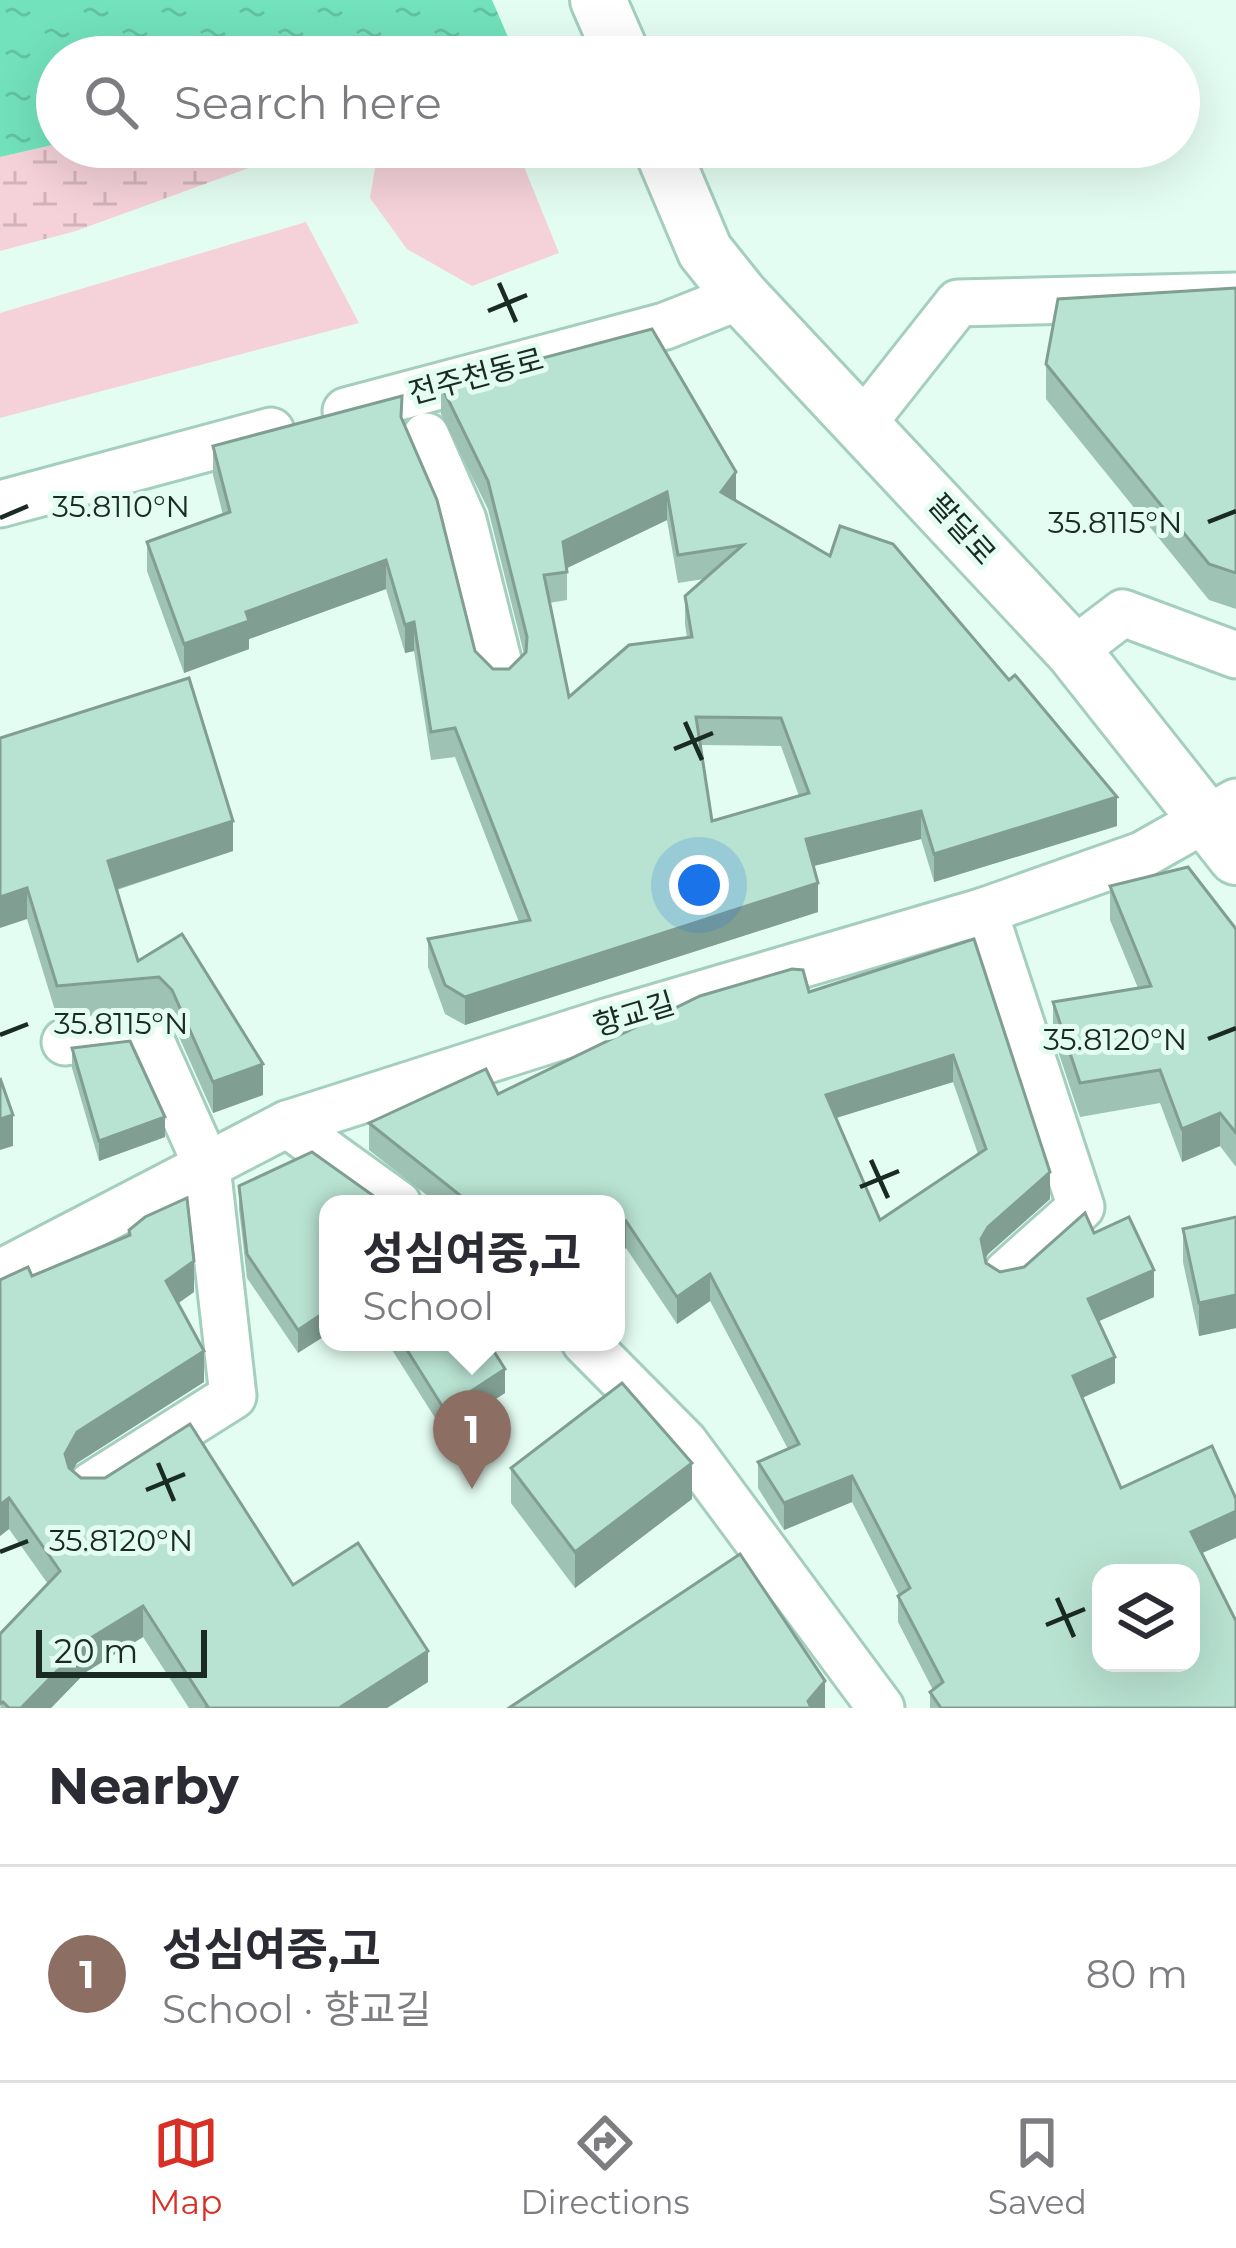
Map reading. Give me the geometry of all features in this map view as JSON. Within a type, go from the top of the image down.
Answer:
[{"type":"street","points":[[598,0],[613,36]]},
{"type":"street","name":"팔달로","points":[[670,168],[705,251],[741,296],[864,422],[1073,651],[1225,827]]},
{"type":"street","name":"전주천동로","points":[[0,505],[665,326],[741,296]]},
{"type":"street","points":[[864,422],[958,303],[1236,296]]},
{"type":"street","name":"전주천동로","points":[[426,436],[463,520],[501,672]]},
{"type":"street","points":[[1073,651],[1123,613],[1236,655]]},
{"type":"street","name":"향교길","points":[[0,1273],[287,1124],[607,1022],[984,911],[1225,827]]},
{"type":"street","points":[[984,911],[1081,1207],[1007,1273]]},
{"type":"street","points":[[65,1042],[147,1032],[207,1166],[233,1396],[92,1485]]},
{"type":"street","points":[[287,1124],[386,1195]]},
{"type":"street","points":[[593,1351],[685,1442],[881,1708]]},
{"type":"green space","points":[[36,149],[36,168],[248,168],[76,231],[0,251],[0,157]]},
{"type":"green space","points":[[375,168],[525,168],[559,253],[472,286],[407,249],[370,198]]},
{"type":"green space","points":[[306,222],[359,323],[0,418],[0,313]]},
{"type":"water","points":[[0,0],[684,0],[527,36],[36,36],[36,149],[0,157]]},
{"type":"pier","points":[[492,0],[690,0],[685,6],[555,36],[508,36]]},
{"type":"building","points":[[1236,288],[1236,573],[1209,564],[1046,364],[1058,299]]},
{"type":"building","points":[[652,329],[736,472],[721,492],[830,556],[840,526],[893,544],[1009,680],[1015,675],[1117,797],[934,854],[921,811],[806,839],[818,883],[465,997],[445,985],[428,939],[530,920],[455,728],[431,732],[414,622],[405,625],[386,560],[246,612],[249,621],[184,644],[147,542],[230,512],[213,446],[402,396],[401,417],[437,500],[475,651],[493,669],[509,669],[526,652],[527,637],[488,481],[441,385]],"holes":[[[667,492],[678,555],[743,545],[685,596],[692,637],[629,645],[569,697],[544,575],[567,572],[563,542]],[[696,717],[781,718],[809,793],[712,821]]]},
{"type":"building","points":[[189,678],[233,821],[108,861],[138,961],[182,934],[263,1064],[213,1082],[172,990],[159,977],[57,986],[27,888],[0,897],[0,738]]},
{"type":"building","points":[[1188,867],[1236,929],[1236,1133],[1220,1113],[1182,1129],[1160,1070],[1080,1083],[1053,1002],[1151,986],[1110,886]]},
{"type":"building","points":[[974,939],[1050,1172],[988,1227],[981,1239],[986,1263],[1000,1272],[1024,1267],[1085,1213],[1094,1233],[1129,1217],[1154,1270],[1088,1299],[1115,1357],[1073,1376],[1121,1488],[1212,1446],[1236,1499],[1236,1511],[1191,1532],[1236,1621],[1236,1708],[941,1708],[930,1692],[943,1682],[898,1596],[910,1588],[852,1476],[784,1503],[758,1462],[799,1444],[710,1274],[677,1297],[625,1222],[625,1195],[460,1195],[369,1123],[486,1069],[498,1094],[700,996],[792,969],[803,970],[809,992]],"holes":[[[953,1055],[986,1149],[880,1220],[826,1095]]]},
{"type":"building","points":[[130,1041],[165,1117],[99,1141],[72,1048]]},
{"type":"building","points":[[0,1078],[13,1115],[0,1119]]},
{"type":"building","points":[[312,1152],[372,1195],[319,1195],[319,1316],[298,1330],[247,1254],[239,1186]]},
{"type":"building","points":[[187,1198],[194,1261],[166,1281],[204,1351],[77,1432],[65,1454],[69,1468],[81,1478],[105,1478],[190,1424],[293,1585],[358,1543],[428,1651],[339,1708],[205,1708],[143,1606],[86,1641],[21,1708],[9,1708],[0,1704],[0,1634],[60,1571],[9,1498],[0,1505],[0,1280],[28,1267],[32,1276],[130,1235],[129,1230],[145,1217]]},
{"type":"building","points":[[1236,1217],[1236,1295],[1199,1303],[1183,1229]]},
{"type":"building","points":[[408,1351],[494,1351],[505,1369],[444,1409]]},
{"type":"building","points":[[622,1383],[692,1463],[575,1552],[511,1468]]},
{"type":"building","points":[[740,1554],[825,1681],[808,1701],[811,1708],[509,1708]]},
{"type":"place","name":"성심여중,고","points":[[472,1489]]}]
